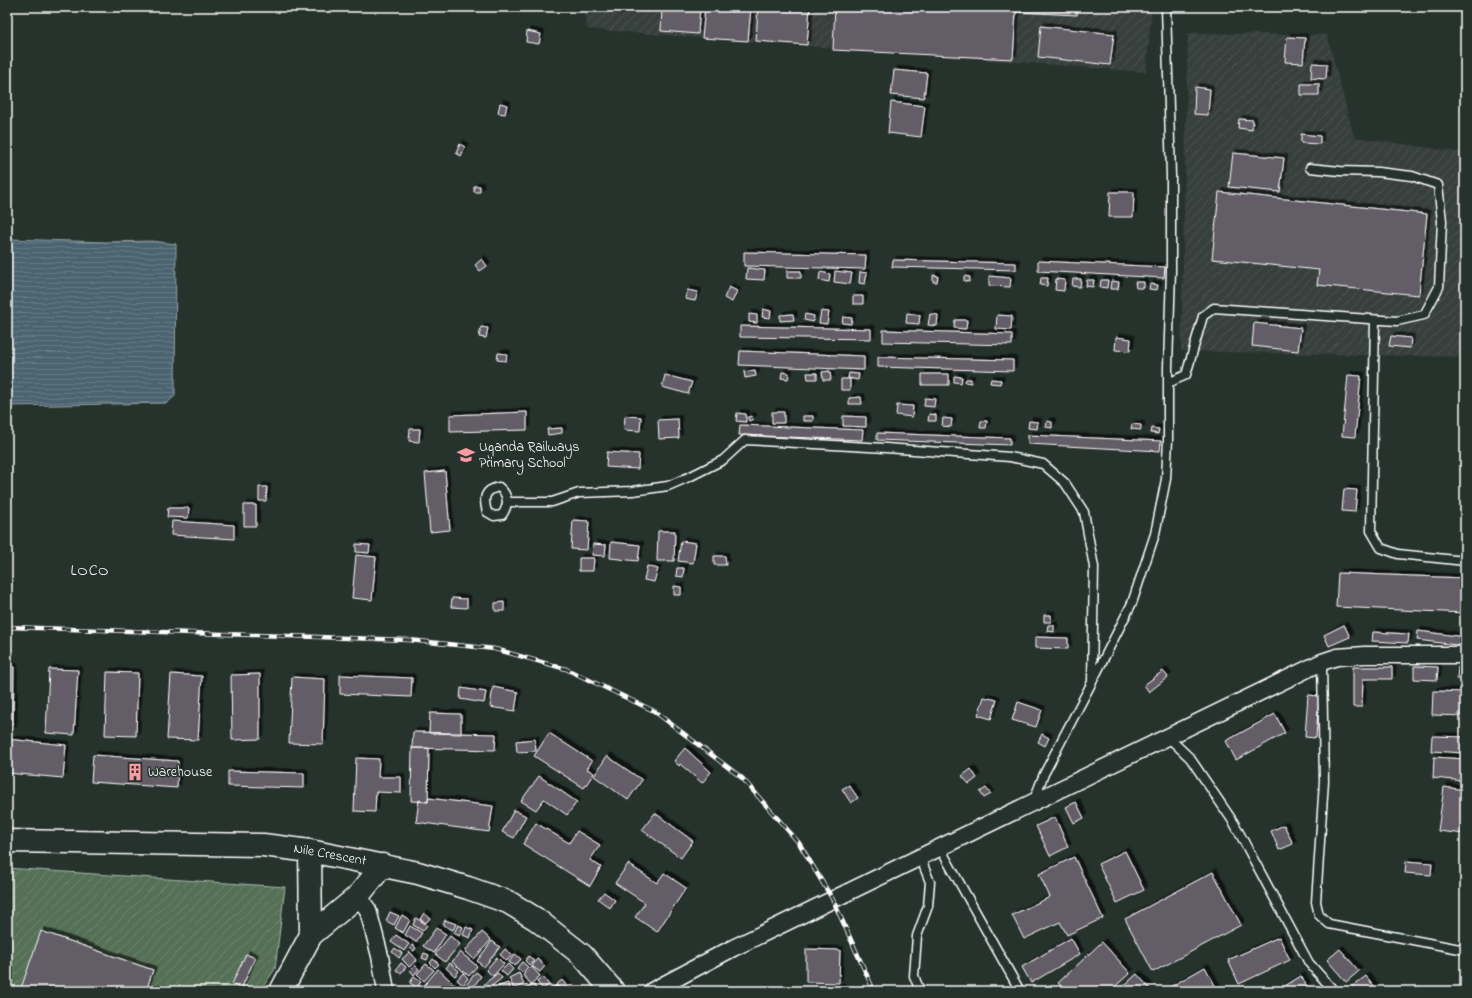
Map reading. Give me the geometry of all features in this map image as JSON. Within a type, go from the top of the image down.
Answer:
[{"type":"street","points":[[652,991],[734,948],[1322,662],[1337,657],[1365,655],[1465,655]]},
{"type":"street","name":"Nile Crescent","points":[[7,841],[263,845],[310,851],[418,873],[508,902],[536,919],[582,956],[613,991]]},
{"type":"street","points":[[310,851],[311,935]]},
{"type":"street","points":[[281,991],[311,935],[358,896],[383,865]]},
{"type":"street","points":[[358,896],[368,910],[380,956],[386,991]]},
{"type":"lane","points":[[1033,803],[1044,774],[1092,684],[1132,603],[1155,534],[1166,479],[1171,271],[1171,184],[1166,7]]},
{"type":"lane","points":[[1168,383],[1186,375],[1203,316],[1214,308],[1397,321],[1424,315],[1439,287],[1442,221],[1438,185],[1412,176],[1378,172],[1340,171],[1310,168]]},
{"type":"lane","points":[[1376,320],[1371,531],[1381,548],[1398,554],[1465,561]]},
{"type":"lane","points":[[508,502],[552,502],[579,493],[633,491],[668,486],[723,460],[745,440],[1010,457],[1043,464],[1064,483],[1084,512],[1094,567],[1092,684]]},
{"type":"lane","points":[[1322,662],[1324,781],[1316,902],[1319,915],[1329,924],[1465,950]]},
{"type":"lane","points":[[1168,737],[1190,758],[1234,823],[1309,963],[1334,991]]},
{"type":"lane","points":[[940,848],[1020,991]]},
{"type":"lane","points":[[920,857],[930,882],[928,906],[917,936],[914,976],[920,991]]},
{"type":"shaded area","points":[[584,7],[1152,7],[1146,72],[587,29]]},
{"type":"shaded area","points":[[1188,33],[1327,35],[1354,137],[1465,153],[1465,357],[1181,351]]},
{"type":"green space","points":[[7,868],[285,887],[275,969],[260,991],[7,991]]},
{"type":"water","points":[[7,239],[106,242],[152,241],[176,244],[175,396],[167,403],[7,406]]},
{"type":"building","points":[[662,7],[700,7],[698,34],[661,31]]},
{"type":"building","points":[[705,7],[751,7],[748,41],[702,38]]},
{"type":"building","points":[[758,7],[810,7],[807,45],[756,41]]},
{"type":"building","points":[[835,7],[1078,7],[1077,15],[1016,12],[1013,59],[833,50]]},
{"type":"building","points":[[1041,26],[1114,34],[1110,65],[1038,57]]},
{"type":"building","points":[[527,31],[541,34],[539,44],[526,42]]},
{"type":"building","points":[[1287,37],[1305,38],[1303,63],[1285,62]]},
{"type":"building","points":[[1312,63],[1327,64],[1326,79],[1311,78]]},
{"type":"building","points":[[894,70],[927,73],[924,98],[891,95]]},
{"type":"building","points":[[1301,84],[1319,84],[1319,95],[1301,95]]},
{"type":"building","points":[[1195,87],[1210,89],[1208,115],[1194,114]]},
{"type":"building","points":[[891,102],[925,106],[921,137],[888,133]]},
{"type":"building","points":[[500,103],[507,105],[505,114],[498,113]]},
{"type":"building","points":[[1239,119],[1253,120],[1252,130],[1238,128]]},
{"type":"building","points":[[1301,134],[1320,136],[1320,144],[1301,143]]},
{"type":"building","points":[[460,144],[465,147],[461,156],[456,153]]},
{"type":"building","points":[[1233,153],[1284,158],[1280,192],[1229,187]]},
{"type":"building","points":[[474,186],[480,186],[480,192],[474,192]]},
{"type":"building","points":[[1110,192],[1134,192],[1133,217],[1109,217]]},
{"type":"building","points":[[1219,192],[1427,214],[1419,295],[1317,285],[1319,270],[1212,259]]},
{"type":"building","points":[[744,252],[866,255],[865,269],[744,266]]},
{"type":"building","points":[[482,259],[487,266],[480,271],[475,265]]},
{"type":"building","points":[[893,260],[1016,263],[1016,270],[892,267]]},
{"type":"building","points":[[1038,261],[1165,267],[1164,278],[1038,271]]},
{"type":"building","points":[[747,268],[765,270],[764,280],[746,279]]},
{"type":"building","points":[[787,271],[801,271],[801,278],[787,278]]},
{"type":"building","points":[[835,271],[852,273],[850,284],[834,282]]},
{"type":"building","points":[[820,272],[830,274],[829,282],[819,280]]},
{"type":"building","points":[[860,272],[867,273],[865,284],[859,283]]},
{"type":"building","points":[[933,275],[938,276],[937,282],[933,282]]},
{"type":"building","points":[[964,276],[970,277],[969,282],[964,281]]},
{"type":"building","points":[[989,276],[1011,278],[1010,287],[989,286]]},
{"type":"building","points":[[1041,278],[1048,278],[1047,286],[1040,285]]},
{"type":"building","points":[[1056,279],[1065,280],[1064,291],[1055,290]]},
{"type":"building","points":[[1073,279],[1081,279],[1080,287],[1072,286]]},
{"type":"building","points":[[1087,280],[1094,280],[1093,287],[1086,286]]},
{"type":"building","points":[[1101,280],[1108,280],[1107,288],[1100,287]]},
{"type":"building","points":[[1111,281],[1119,282],[1118,289],[1110,289]]},
{"type":"building","points":[[1135,282],[1144,282],[1144,288],[1136,288]]},
{"type":"building","points":[[1150,284],[1158,285],[1157,290],[1149,289]]},
{"type":"building","points":[[729,287],[737,291],[732,302],[724,298]]},
{"type":"building","points":[[687,290],[698,292],[695,301],[685,299]]},
{"type":"building","points":[[853,296],[863,296],[863,304],[853,304]]},
{"type":"building","points":[[763,309],[771,311],[770,318],[762,317]]},
{"type":"building","points":[[821,311],[829,312],[827,324],[819,323]]},
{"type":"building","points":[[907,313],[920,315],[919,324],[906,323]]},
{"type":"building","points":[[749,314],[757,315],[757,323],[749,322]]},
{"type":"building","points":[[793,314],[794,320],[780,321],[780,315]]},
{"type":"building","points":[[805,314],[814,316],[813,322],[804,320]]},
{"type":"building","points":[[930,314],[938,315],[937,326],[928,325]]},
{"type":"building","points":[[997,315],[1012,316],[1011,330],[996,329]]},
{"type":"building","points":[[843,317],[852,318],[851,324],[842,323]]},
{"type":"building","points":[[955,320],[967,320],[966,329],[954,328]]},
{"type":"building","points":[[1254,323],[1301,328],[1298,351],[1252,346]]},
{"type":"building","points":[[740,326],[871,329],[871,339],[740,337]]},
{"type":"building","points":[[481,327],[488,328],[486,338],[479,337]]},
{"type":"building","points":[[883,330],[1012,334],[1012,345],[883,342]]},
{"type":"building","points":[[1391,336],[1411,338],[1410,348],[1389,346]]},
{"type":"building","points":[[1116,337],[1131,339],[1130,351],[1115,350]]},
{"type":"building","points":[[740,351],[864,356],[864,370],[739,365]]},
{"type":"building","points":[[498,353],[507,354],[506,361],[497,360]]},
{"type":"building","points":[[878,357],[1013,360],[1013,371],[878,367]]},
{"type":"building","points":[[755,370],[756,376],[745,378],[744,372]]},
{"type":"building","points":[[830,371],[831,380],[823,380],[822,372]]},
{"type":"building","points":[[782,372],[789,373],[788,379],[781,378]]},
{"type":"building","points":[[807,373],[817,373],[817,379],[808,379]]},
{"type":"building","points":[[849,373],[859,374],[858,380],[848,378]]},
{"type":"building","points":[[922,374],[949,374],[949,385],[922,385]]},
{"type":"building","points":[[665,375],[692,382],[688,394],[662,387]]},
{"type":"building","points":[[1348,375],[1361,376],[1355,437],[1342,436]]},
{"type":"building","points":[[954,376],[962,377],[961,383],[954,382]]},
{"type":"building","points":[[841,379],[850,379],[850,390],[841,390]]},
{"type":"building","points":[[966,379],[971,379],[971,383],[965,382]]},
{"type":"building","points":[[991,379],[1001,380],[1000,384],[990,383]]},
{"type":"building","points":[[861,397],[862,404],[849,404],[849,398]]},
{"type":"building","points":[[925,398],[935,399],[934,407],[924,406]]},
{"type":"building","points":[[897,405],[913,406],[912,417],[896,415]]},
{"type":"building","points":[[527,412],[527,430],[450,432],[450,415]]},
{"type":"building","points":[[772,412],[784,412],[784,423],[772,423]]},
{"type":"building","points":[[737,413],[746,414],[746,422],[736,421]]},
{"type":"building","points":[[929,414],[936,415],[936,421],[928,421]]},
{"type":"building","points":[[625,416],[641,417],[640,431],[624,430]]},
{"type":"building","points":[[752,416],[753,419],[749,421],[748,417]]},
{"type":"building","points":[[803,416],[813,416],[813,421],[803,421]]},
{"type":"building","points":[[843,416],[866,417],[866,427],[843,426]]},
{"type":"building","points":[[943,418],[952,419],[951,427],[942,426]]},
{"type":"building","points":[[678,419],[679,438],[659,439],[658,420]]},
{"type":"building","points":[[981,421],[987,421],[986,428],[980,428]]},
{"type":"building","points":[[1029,421],[1038,422],[1037,429],[1028,428]]},
{"type":"building","points":[[1047,421],[1052,422],[1052,428],[1046,427]]},
{"type":"building","points":[[1132,424],[1141,425],[1141,430],[1131,429]]},
{"type":"building","points":[[740,425],[863,430],[862,440],[739,435]]},
{"type":"building","points":[[562,428],[562,433],[548,435],[547,429]]},
{"type":"building","points":[[1152,428],[1159,429],[1158,434],[1151,433]]},
{"type":"building","points":[[410,429],[420,429],[419,442],[409,441]]},
{"type":"building","points":[[877,433],[1010,438],[1010,445],[877,440]]},
{"type":"building","points":[[1028,435],[1161,441],[1160,451],[1028,444]]},
{"type":"building","points":[[607,452],[639,454],[638,469],[606,467]]},
{"type":"building","points":[[445,471],[450,530],[430,532],[425,473]]},
{"type":"building","points":[[259,487],[267,487],[266,501],[259,501]]},
{"type":"building","points":[[1344,489],[1357,490],[1355,512],[1342,511]]},
{"type":"building","points":[[244,505],[256,505],[256,526],[244,526]]},
{"type":"building","points":[[168,508],[189,508],[188,518],[167,517]]},
{"type":"building","points":[[573,520],[589,521],[587,550],[571,549]]},
{"type":"building","points":[[172,521],[234,525],[234,539],[171,535]]},
{"type":"building","points":[[658,531],[675,531],[674,561],[657,561]]},
{"type":"building","points":[[681,541],[696,543],[693,563],[678,561]]},
{"type":"building","points":[[611,542],[640,545],[638,561],[610,558]]},
{"type":"building","points":[[356,544],[370,545],[369,553],[356,552]]},
{"type":"building","points":[[593,544],[606,545],[605,556],[592,555]]},
{"type":"building","points":[[356,555],[376,557],[372,600],[352,598]]},
{"type":"building","points":[[714,556],[725,556],[726,565],[714,565]]},
{"type":"building","points":[[579,558],[594,558],[593,571],[579,571]]},
{"type":"building","points":[[647,566],[658,569],[654,582],[644,580]]},
{"type":"building","points":[[677,568],[684,568],[683,577],[676,576]]},
{"type":"building","points":[[1338,573],[1465,578],[1465,613],[1336,607]]},
{"type":"building","points":[[674,586],[681,587],[681,595],[674,595]]},
{"type":"building","points":[[452,598],[467,599],[467,608],[451,607]]},
{"type":"building","points":[[504,602],[504,611],[495,611],[495,603]]},
{"type":"building","points":[[1044,615],[1051,615],[1051,622],[1044,622]]},
{"type":"building","points":[[1048,625],[1054,625],[1054,632],[1047,631]]},
{"type":"building","points":[[1344,625],[1350,637],[1329,646],[1324,635]]},
{"type":"building","points":[[1418,631],[1465,637],[1465,646],[1417,640]]},
{"type":"building","points":[[1373,632],[1409,634],[1408,643],[1372,641]]},
{"type":"building","points":[[1035,637],[1068,638],[1068,649],[1035,648]]},
{"type":"building","points":[[1414,666],[1438,667],[1437,680],[1414,679]]},
{"type":"building","points":[[7,667],[14,667],[13,730],[7,730]]},
{"type":"building","points":[[1353,667],[1392,667],[1392,679],[1363,679],[1362,707],[1353,707]]},
{"type":"building","points":[[1458,667],[1465,667],[1465,680],[1457,679]]},
{"type":"building","points":[[49,669],[78,670],[74,735],[46,733]]},
{"type":"building","points":[[1163,671],[1168,677],[1149,692],[1144,685]]},
{"type":"building","points":[[107,672],[138,673],[136,736],[105,735]]},
{"type":"building","points":[[171,674],[202,676],[198,740],[167,739]]},
{"type":"building","points":[[260,674],[260,739],[232,740],[231,675]]},
{"type":"building","points":[[340,675],[412,678],[411,697],[340,694]]},
{"type":"building","points":[[292,677],[325,679],[323,744],[289,743]]},
{"type":"building","points":[[493,687],[518,692],[515,711],[490,707]]},
{"type":"building","points":[[461,688],[486,692],[484,703],[460,699]]},
{"type":"building","points":[[1433,691],[1465,692],[1465,716],[1432,715]]},
{"type":"building","points":[[1308,695],[1319,696],[1316,738],[1305,737]]},
{"type":"building","points":[[984,697],[997,700],[991,719],[978,715]]},
{"type":"building","points":[[1018,702],[1042,710],[1036,727],[1012,720]]},
{"type":"building","points":[[430,713],[461,714],[461,734],[429,733]]},
{"type":"building","points":[[1275,714],[1285,733],[1236,760],[1226,741]]},
{"type":"building","points":[[413,732],[496,734],[495,750],[412,748]]},
{"type":"building","points":[[549,733],[592,761],[587,769],[594,773],[584,788],[534,756]]},
{"type":"building","points":[[1042,734],[1049,738],[1045,746],[1038,742]]},
{"type":"building","points":[[1432,736],[1465,737],[1465,753],[1431,751]]},
{"type":"building","points":[[7,739],[66,745],[63,778],[7,773]]},
{"type":"building","points":[[535,739],[536,751],[517,752],[516,741]]},
{"type":"building","points":[[412,748],[429,748],[428,802],[411,801]]},
{"type":"building","points":[[685,748],[711,772],[702,783],[680,764],[679,766],[674,761]]},
{"type":"building","name":"Warehouse","points":[[93,755],[178,761],[177,788],[91,782]]},
{"type":"building","points":[[607,756],[642,780],[628,800],[594,776]]},
{"type":"building","points":[[1434,757],[1465,759],[1465,781],[1433,778]]},
{"type":"building","points":[[356,758],[379,759],[378,777],[401,777],[401,793],[376,792],[375,812],[354,811]]},
{"type":"building","points":[[971,769],[977,778],[969,784],[962,776]]},
{"type":"building","points":[[228,771],[304,773],[304,788],[228,786]]},
{"type":"building","points":[[539,776],[577,802],[567,815],[544,799],[536,810],[521,801]]},
{"type":"building","points":[[849,785],[858,798],[851,803],[842,789]]},
{"type":"building","points":[[1444,787],[1465,790],[1465,834],[1438,831]]},
{"type":"building","points":[[986,788],[991,794],[984,798],[980,792]]},
{"type":"building","points":[[428,798],[493,806],[489,832],[416,822],[419,800],[428,802]]},
{"type":"building","points":[[1076,802],[1084,818],[1074,823],[1066,807]]},
{"type":"building","points":[[514,810],[526,816],[514,838],[502,832]]},
{"type":"building","points":[[655,813],[693,841],[681,858],[642,830]]},
{"type":"building","points":[[1055,817],[1068,847],[1050,856],[1036,826]]},
{"type":"building","points":[[536,823],[569,843],[577,831],[600,845],[590,860],[601,867],[590,886],[523,844]]},
{"type":"building","points":[[1284,825],[1293,844],[1279,850],[1271,831]]},
{"type":"building","points":[[1125,851],[1144,890],[1117,903],[1098,864]]},
{"type":"building","points":[[1074,857],[1103,918],[1067,935],[1060,922],[1024,939],[1012,915],[1050,897],[1039,874]]},
{"type":"building","points":[[1406,861],[1432,863],[1431,875],[1405,873]]},
{"type":"building","points":[[628,864],[657,883],[664,873],[686,888],[657,932],[635,917],[645,903],[615,883]]},
{"type":"building","points":[[1213,872],[1241,925],[1153,972],[1125,919]]},
{"type":"building","points":[[604,892],[615,900],[610,908],[598,899]]},
{"type":"building","points":[[390,912],[399,916],[394,925],[386,921]]},
{"type":"building","points":[[424,913],[430,918],[426,923],[420,919]]},
{"type":"building","points":[[402,915],[410,920],[403,933],[395,928]]},
{"type":"building","points":[[416,918],[427,925],[423,931],[413,925]]},
{"type":"building","points":[[445,920],[456,924],[453,930],[443,925]]},
{"type":"building","points":[[458,925],[463,927],[459,936],[454,933]]},
{"type":"building","points":[[410,926],[422,933],[416,942],[405,935]]},
{"type":"building","points":[[466,927],[473,930],[470,938],[463,935]]},
{"type":"building","points":[[436,928],[446,934],[434,953],[423,946]]},
{"type":"building","points":[[41,931],[153,970],[146,991],[20,991]]},
{"type":"building","points":[[482,932],[491,940],[474,959],[465,951]]},
{"type":"building","points":[[396,935],[409,944],[404,951],[391,942]]},
{"type":"building","points":[[450,936],[460,944],[445,962],[435,954]]},
{"type":"building","points":[[1279,937],[1290,960],[1239,984],[1228,960]]},
{"type":"building","points":[[1071,938],[1080,954],[1031,983],[1022,967]]},
{"type":"building","points":[[492,941],[500,947],[484,967],[477,961]]},
{"type":"building","points":[[1102,942],[1130,973],[1110,991],[1065,991],[1058,983]]},
{"type":"building","points":[[412,945],[416,948],[414,951],[410,948]]},
{"type":"building","points":[[395,948],[402,953],[399,958],[392,952]]},
{"type":"building","points":[[505,949],[512,955],[507,961],[500,955]]},
{"type":"building","points":[[806,949],[840,950],[839,983],[806,982]]},
{"type":"building","points":[[1340,949],[1359,971],[1346,982],[1327,960]]},
{"type":"building","points":[[410,952],[417,960],[409,967],[402,959]]},
{"type":"building","points":[[460,952],[477,966],[469,976],[452,962]]},
{"type":"building","points":[[424,953],[429,955],[427,960],[422,958]]},
{"type":"building","points":[[246,954],[255,958],[241,989],[232,984]]},
{"type":"building","points":[[515,954],[521,959],[515,966],[509,962]]},
{"type":"building","points":[[529,956],[534,961],[529,965],[525,961]]},
{"type":"building","points":[[497,957],[504,964],[493,976],[486,970]]},
{"type":"building","points":[[433,959],[439,964],[435,968],[430,963]]},
{"type":"building","points":[[537,959],[545,966],[540,972],[532,966]]},
{"type":"building","points":[[522,962],[528,967],[523,973],[517,968]]},
{"type":"building","points":[[401,963],[406,967],[401,973],[396,970]]},
{"type":"building","points":[[450,963],[459,971],[455,976],[446,968]]},
{"type":"building","points":[[426,964],[434,970],[424,981],[417,974]]},
{"type":"building","points":[[508,964],[513,969],[507,976],[501,971]]},
{"type":"building","points":[[415,965],[419,969],[414,975],[410,970]]},
{"type":"building","points":[[532,967],[540,976],[531,984],[523,975]]},
{"type":"building","points":[[1205,967],[1218,991],[1165,990]]},
{"type":"building","points":[[438,969],[453,983],[446,991],[423,991],[421,989]]},
{"type":"building","points":[[476,972],[481,976],[472,989],[466,985]]},
{"type":"building","points":[[463,973],[468,978],[463,985],[457,980]]},
{"type":"building","points":[[498,973],[502,978],[488,989],[484,984]]},
{"type":"building","points":[[519,973],[524,984],[514,989],[509,978]]},
{"type":"building","points":[[1137,974],[1152,991],[1118,991]]},
{"type":"building","points":[[414,976],[421,981],[417,988],[410,983]]},
{"type":"building","points":[[1301,976],[1307,986],[1299,991],[1277,991]]},
{"type":"building","points":[[1366,976],[1378,991],[1353,991],[1350,988]]},
{"type":"building","points":[[543,977],[549,985],[543,989],[537,982]]},
{"type":"building","points":[[562,980],[571,991],[562,991],[556,985]]},
{"type":"building","points":[[508,983],[511,991],[491,991],[490,989]]},
{"type":"building","points":[[454,984],[463,991],[450,991]]},
{"type":"building","points":[[534,985],[537,991],[521,990]]},
{"type":"building","points":[[556,986],[558,991],[546,990]]},
{"type":"building","points":[[841,986],[842,991],[834,991],[833,989]]},
{"type":"building","points":[[411,987],[416,991],[407,991]]},
{"type":"building","points":[[161,988],[168,991],[159,991]]},
{"type":"railway","points":[[7,627],[409,640],[495,649],[566,669],[654,711],[742,778],[799,843],[833,900],[874,991]]},
{"type":"place","name":"Uganda Railways Primary School","points":[[466,455]]},
{"type":"place","name":"Warehouse","points":[[135,772]]},
{"type":"district","name":"LOCO","points":[[90,571]]}]
